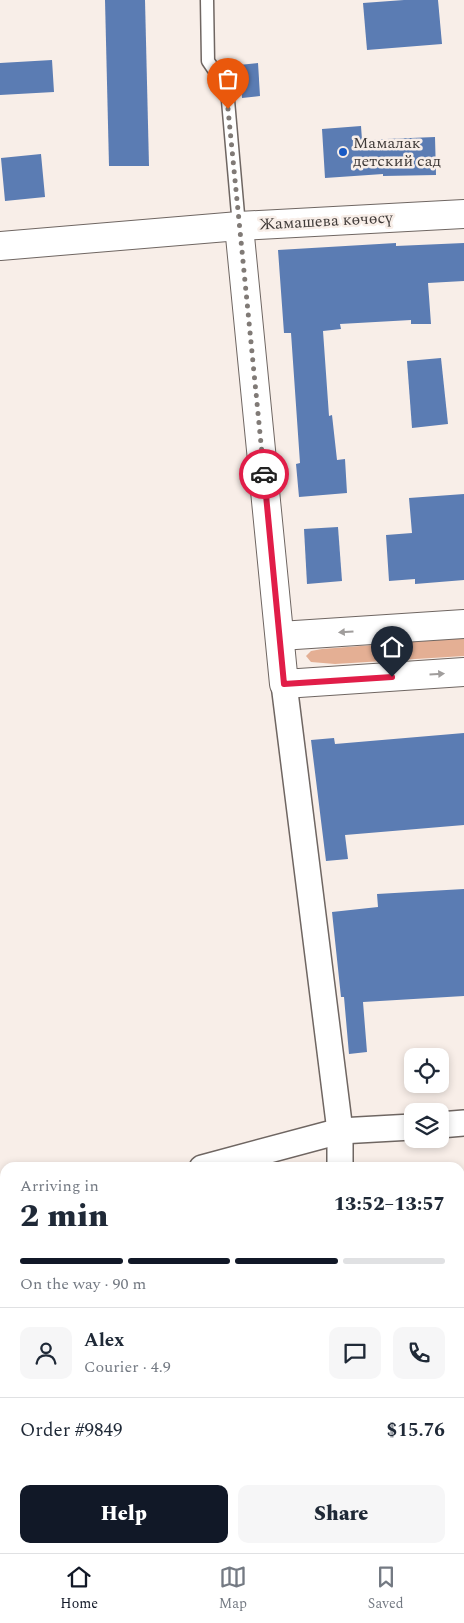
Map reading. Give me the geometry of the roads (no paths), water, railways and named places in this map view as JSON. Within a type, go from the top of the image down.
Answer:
[{"type":"main road","name":"Жамашева көчөсү","points":[[239,226],[464,214]]},
{"type":"main road","points":[[0,246],[239,226],[284,684],[464,672]]},
{"type":"main road","points":[[280,636],[464,624]]},
{"type":"street","points":[[284,684],[340,1131],[340,1162]]},
{"type":"street","points":[[449,1124],[464,1123]]},
{"type":"street","points":[[224,1162],[340,1131],[404,1127]]},
{"type":"street","points":[[340,1131],[352,1162]]},
{"type":"lane","name":"Жамашева көчөсү","points":[[207,0],[208,61],[227,89],[239,226]]},
{"type":"place","name":"Мамалак детский сад","points":[[343,152]]}]
